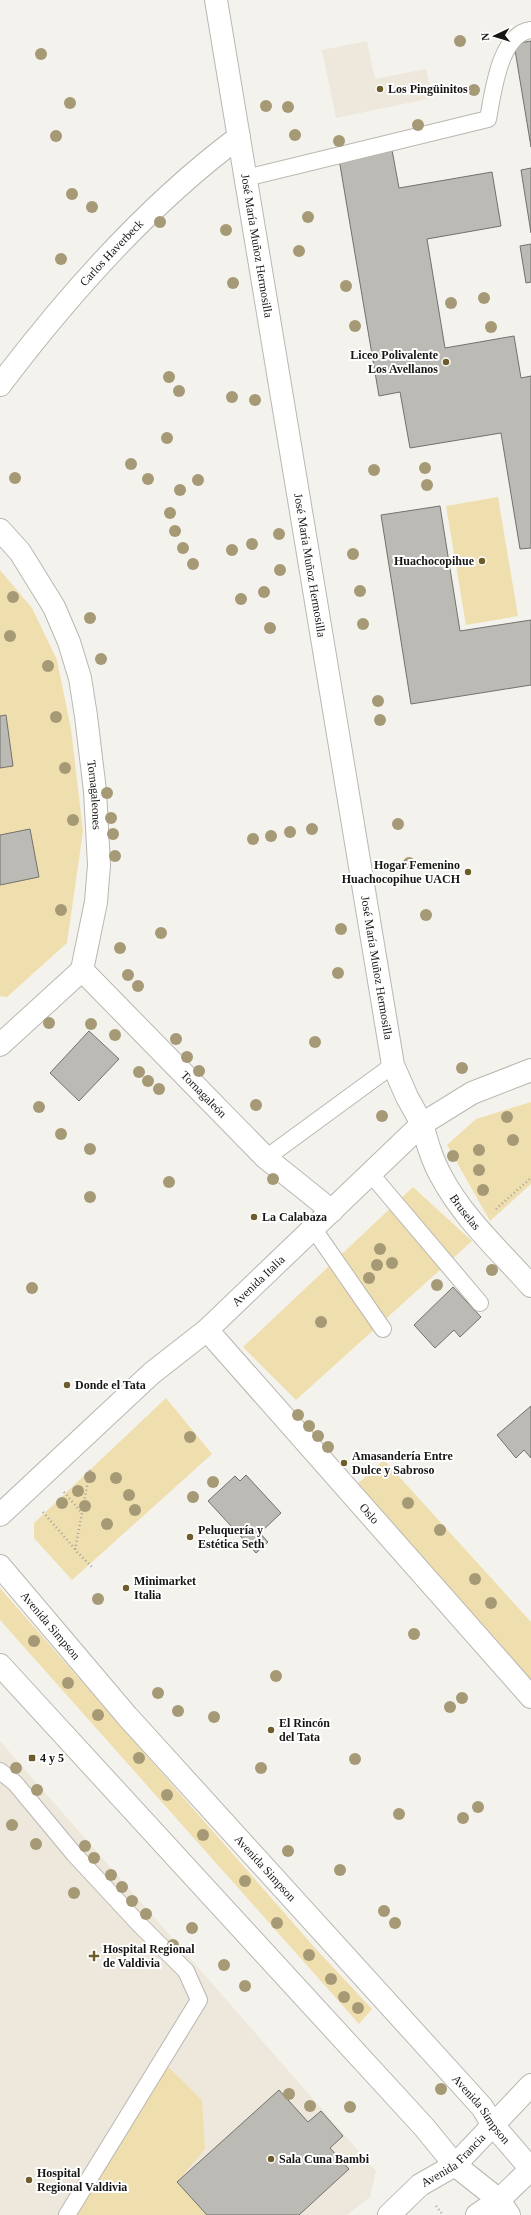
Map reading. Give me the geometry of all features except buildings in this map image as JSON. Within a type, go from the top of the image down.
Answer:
[{"type":"street","name":"José María Muñoz Hermosilla","points":[[216,0],[393,1065],[407,1098],[422,1124]]},
{"type":"street","name":"Carlos Haverbeck","points":[[0,385],[58,313],[106,259],[157,208],[210,159],[239,137]]},
{"type":"street","name":"Tornagaleones","points":[[0,530],[23,558],[54,607],[69,642],[80,678],[95,791],[99,865],[93,922],[82,970]]},
{"type":"street","points":[[0,1045],[82,970]]},
{"type":"street","name":"Tornagaleón","points":[[82,970],[266,1158],[332,1211]]},
{"type":"street","name":"Avenida Italia","points":[[0,1515],[152,1373],[207,1330],[422,1124],[472,1092],[531,1070]]},
{"type":"street","name":"Bruselas","points":[[422,1124],[429,1148],[441,1176],[457,1202],[476,1226],[531,1286]]},
{"type":"street","name":"Oslo","points":[[207,1330],[531,1697]]},
{"type":"street","name":"Avenida Simpson","points":[[0,1566],[127,1716],[482,2107],[493,2125],[531,2169]]},
{"type":"street","points":[[0,1665],[424,2127],[455,2165],[504,2208]]},
{"type":"street","name":"Avenida Francia","points":[[389,2215],[420,2185],[455,2165],[531,2085]]},
{"type":"street","points":[[477,2215],[504,2208],[531,2169]]},
{"type":"lane","points":[[246,178],[488,119],[500,62],[523,31],[531,30]]},
{"type":"lane","points":[[266,1158],[393,1065]]},
{"type":"lane","points":[[370,1173],[480,1303]]},
{"type":"lane","points":[[313,1228],[383,1328]]},
{"type":"lane","points":[[0,1771],[15,1784],[80,1860],[139,1924],[186,1971],[200,2000],[67,2215]]},
{"type":"path","points":[[476,1226],[531,1178]]},
{"type":"path","points":[[75,1550],[91,1463]]},
{"type":"path","points":[[59,1486],[82,1513]]},
{"type":"path","points":[[42,1511],[92,1568]]},
{"type":"shaded area","name":"Los Pingüinitos","points":[[367,41],[375,79],[426,69],[432,98],[336,118],[322,50]]},
{"type":"shaded area","name":"Huachocopihue","points":[[498,497],[518,616],[466,625],[446,506]]},
{"type":"shaded area","points":[[0,570],[32,608],[57,660],[71,729],[83,831],[67,943],[7,997],[0,996]]},
{"type":"shaded area","points":[[531,1102],[531,1184],[490,1221],[447,1145],[476,1119]]},
{"type":"shaded area","points":[[413,1187],[472,1241],[296,1400],[243,1347]]},
{"type":"shaded area","points":[[166,1398],[212,1454],[72,1580],[34,1538],[34,1523]]},
{"type":"shaded area","points":[[384,1460],[531,1622],[531,1691],[353,1488]]},
{"type":"shaded area","points":[[0,1588],[315,1948],[372,2009],[359,2024],[0,1620]]},
{"type":"shaded area","name":"Hospital Regional de Valdivia","points":[[0,1741],[376,2171],[370,2197],[347,2215],[0,2215]]},
{"type":"shaded area","points":[[163,2062],[202,2100],[205,2149],[178,2181],[208,2215],[74,2215]]},
{"type":"place","name":"Los Pingüinitos","points":[[380,89]]},
{"type":"place","name":"Liceo Polivalente Los Avellanos","points":[[446,362]]},
{"type":"place","name":"Huachocopihue","points":[[482,561]]},
{"type":"place","name":"Hogar Femenino Huachocopihue UACH","points":[[468,872]]},
{"type":"place","name":"La Calabaza","points":[[254,1217]]},
{"type":"place","name":"Donde el Tata","points":[[67,1385]]},
{"type":"place","name":"Amasandería Entre Dulce y Sabroso","points":[[344,1463]]},
{"type":"place","name":"Peluquería y Estética Seth","points":[[190,1537]]},
{"type":"place","name":"Minimarket Italia","points":[[126,1588]]},
{"type":"place","name":"El Rincón del Tata","points":[[271,1730]]},
{"type":"place","name":"4 y 5","points":[[32,1758]]},
{"type":"place","name":"Hospital Regional de Valdivia","points":[[94,1956]]},
{"type":"place","name":"Sala Cuna Bambi","points":[[271,2159]]},
{"type":"place","name":"Hospital Regional Valdivia","points":[[29,2180]]}]
